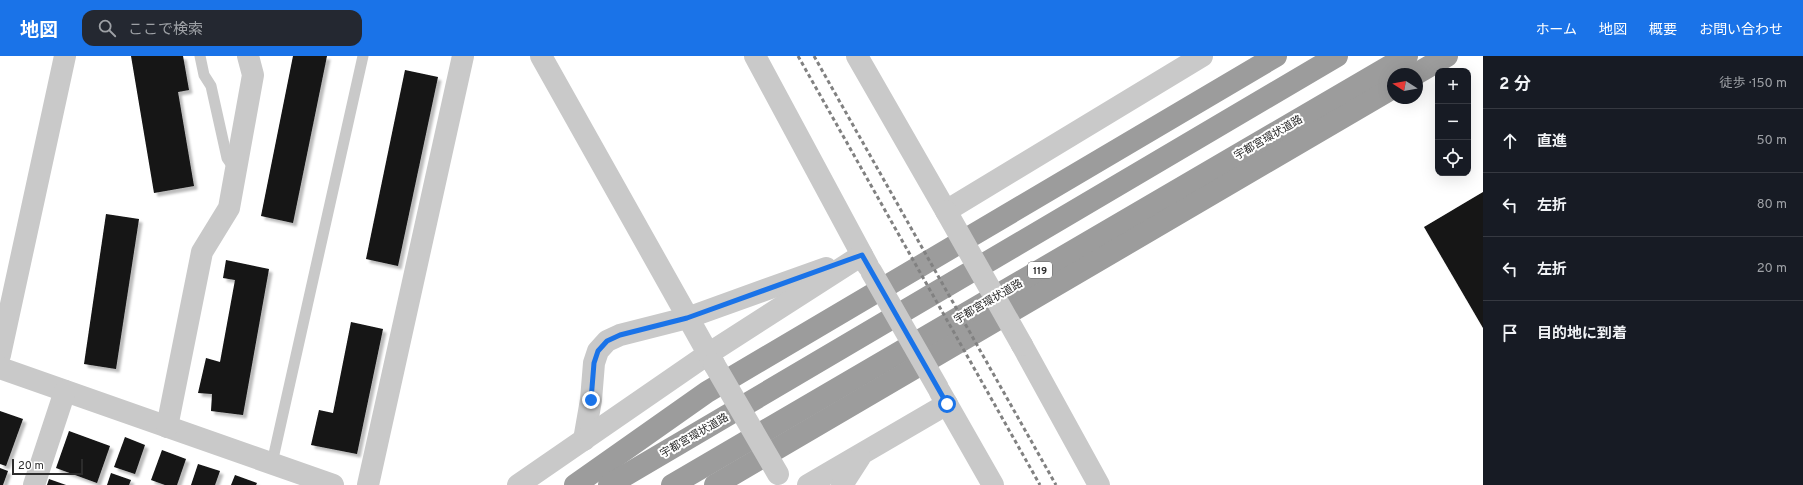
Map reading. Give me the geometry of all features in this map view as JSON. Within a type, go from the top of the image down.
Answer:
[{"type":"highway","points":[[575,485],[707,392],[1276,56]]},
{"type":"highway","name":"宇都宮環状道路","points":[[609,485],[1337,56]]},
{"type":"highway","name":"宇都宮環状道路","points":[[672,485],[1408,56]]},
{"type":"highway","points":[[1423,70],[1447,56]]},
{"type":"highway","points":[[715,485],[1387,92]]},
{"type":"street","points":[[0,355],[65,56]]},
{"type":"street","points":[[167,427],[202,252],[229,208],[254,75],[248,56]]},
{"type":"street","points":[[368,485],[463,56]]},
{"type":"street","points":[[541,56],[687,318],[782,480]]},
{"type":"street","points":[[755,56],[866,263],[993,485]]},
{"type":"street","points":[[858,56],[1022,345],[1099,485]]},
{"type":"street","points":[[946,211],[1202,56]]},
{"type":"street","points":[[584,440],[591,400],[594,363],[598,351],[607,341],[620,335],[687,318],[866,263]]},
{"type":"street","points":[[518,485],[584,440],[866,263]]},
{"type":"street","points":[[0,368],[333,485]]},
{"type":"street","points":[[34,485],[65,391]]},
{"type":"street","points":[[808,485],[861,454],[942,396]]},
{"type":"street","points":[[842,485],[861,454]]},
{"type":"lane","points":[[200,56],[204,76],[212,86],[226,158],[236,171]]},
{"type":"lane","points":[[272,463],[362,56]]},
{"type":"building","points":[[131,56],[183,56],[189,90],[178,92],[194,186],[154,193]]},
{"type":"building","points":[[293,56],[327,56],[293,223],[261,216]]},
{"type":"building","points":[[405,70],[438,77],[398,266],[366,259]]},
{"type":"building","points":[[1483,192],[1483,328],[1424,227]]},
{"type":"building","points":[[106,214],[139,219],[116,369],[84,364]]},
{"type":"building","points":[[226,260],[269,269],[243,415],[211,411],[212,394],[198,393],[206,358],[220,362],[235,280],[223,278]]},
{"type":"building","points":[[351,322],[383,329],[357,454],[311,445],[319,410],[333,413]]},
{"type":"building","points":[[0,411],[23,419],[6,466],[0,464]]},
{"type":"building","points":[[69,431],[110,446],[97,483],[56,468]]},
{"type":"building","points":[[125,437],[145,445],[135,474],[114,467]]},
{"type":"building","points":[[162,450],[186,459],[177,485],[165,485],[151,480]]},
{"type":"building","points":[[198,464],[220,471],[215,485],[191,485]]},
{"type":"building","points":[[0,468],[8,471],[3,485],[0,485]]},
{"type":"building","points":[[111,473],[131,480],[129,485],[107,485]]},
{"type":"building","points":[[235,475],[257,483],[256,485],[231,485]]},
{"type":"building","points":[[49,479],[66,485],[47,485]]},
{"type":"railway","points":[[798,56],[1040,485]]},
{"type":"railway","points":[[814,56],[1056,485]]},
{"type":"route","points":[[591,400],[594,363],[598,351],[607,341],[620,335],[687,318],[862,255],[947,404]]}]
